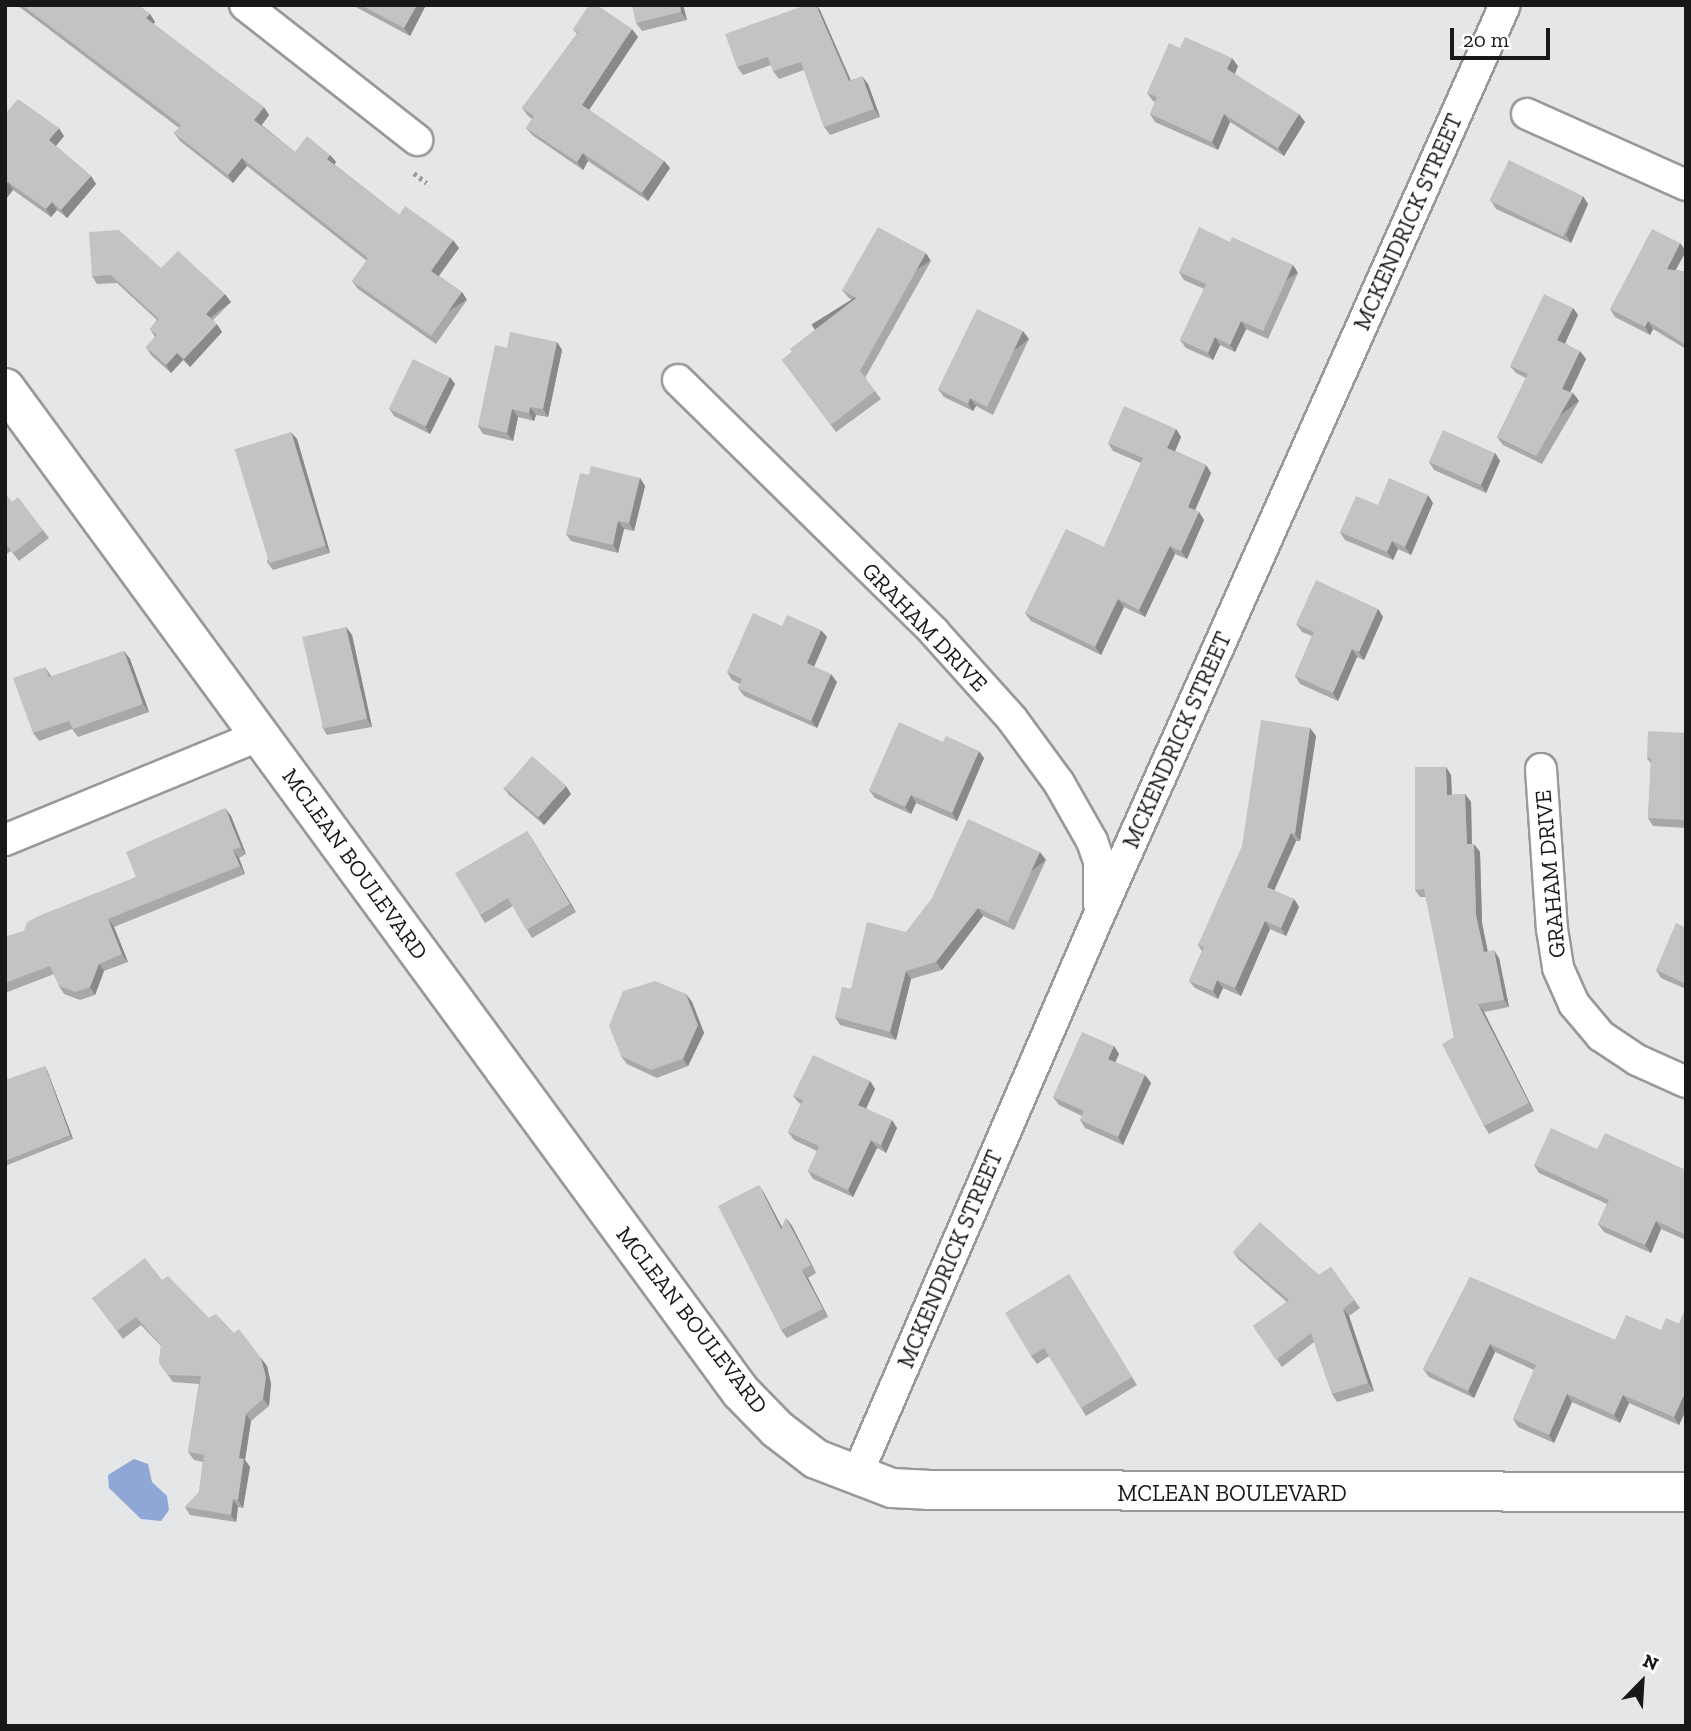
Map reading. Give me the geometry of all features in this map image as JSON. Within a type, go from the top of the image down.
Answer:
[{"type":"street","name":"MCKENDRICK STREET","points":[[856,1476],[1099,915],[1505,5]]},
{"type":"street","points":[[248,6],[416,140]]},
{"type":"street","points":[[1527,114],[1686,185]]},
{"type":"street","name":"GRAHAM DRIVE","points":[[678,380],[934,632],[1012,719],[1065,793],[1092,841],[1099,861],[1099,915]]},
{"type":"street","name":"MCLEAN BOULEVARD","points":[[5,388],[741,1392],[816,1459],[892,1488],[1010,1493],[1686,1492]]},
{"type":"street","points":[[5,840],[261,735]]},
{"type":"street","name":"GRAHAM DRIVE","points":[[1541,769],[1556,955],[1574,1004],[1601,1036],[1637,1060],[1686,1082]]},
{"type":"water","points":[[134,1459],[148,1464],[152,1482],[167,1496],[169,1510],[161,1521],[141,1519],[109,1488],[108,1475]]},
{"type":"building","points":[[22,5],[138,5],[150,14],[146,18],[264,107],[254,120],[295,152],[307,136],[330,155],[327,159],[399,215],[405,206],[453,240],[431,271],[462,292],[431,336],[352,281],[368,258],[242,158],[228,175],[174,133],[181,125]]},
{"type":"building","points":[[361,5],[417,5],[404,28]]},
{"type":"building","points":[[589,5],[597,5],[632,29],[582,105],[664,161],[642,193],[583,153],[577,162],[526,128],[534,116],[522,108],[578,32],[573,29]]},
{"type":"building","points":[[632,5],[680,5],[681,12],[636,23]]},
{"type":"building","points":[[806,5],[816,5],[849,81],[862,76],[874,109],[824,127],[801,62],[773,71],[768,57],[737,67],[725,34]]},
{"type":"building","points":[[1185,37],[1232,58],[1227,69],[1299,114],[1278,148],[1224,114],[1212,142],[1150,114],[1157,97],[1147,93],[1169,43],[1180,48]]},
{"type":"building","points":[[18,99],[59,128],[49,140],[91,176],[61,210],[52,202],[46,209],[8,182],[5,186],[5,114]]},
{"type":"building","points":[[1509,160],[1583,196],[1563,236],[1489,200]]},
{"type":"building","points":[[878,227],[926,253],[860,371],[875,391],[831,425],[782,360],[792,352],[790,349],[856,298],[842,290]]},
{"type":"building","points":[[1199,227],[1230,242],[1232,237],[1293,265],[1263,331],[1241,321],[1230,345],[1215,337],[1208,353],[1180,340],[1206,284],[1179,272]]},
{"type":"building","points":[[1652,229],[1680,243],[1667,269],[1686,272],[1686,345],[1648,321],[1645,327],[1610,309]]},
{"type":"building","points":[[119,230],[161,268],[178,251],[225,294],[206,314],[217,324],[184,359],[177,353],[166,365],[146,347],[157,335],[150,329],[159,319],[111,275],[92,276],[89,232]]},
{"type":"building","points":[[1544,294],[1573,308],[1557,340],[1580,351],[1562,389],[1573,393],[1536,456],[1497,437],[1528,374],[1510,366]]},
{"type":"building","points":[[977,309],[1023,331],[987,407],[970,398],[968,404],[938,389]]},
{"type":"building","points":[[510,332],[557,342],[543,409],[530,407],[529,413],[512,409],[507,433],[478,426],[495,345],[507,348]]},
{"type":"building","points":[[413,359],[450,377],[426,426],[389,408]]},
{"type":"building","points":[[1124,406],[1176,429],[1167,448],[1206,465],[1188,507],[1199,512],[1181,551],[1170,546],[1139,610],[1118,599],[1095,647],[1025,613],[1066,529],[1104,547],[1143,458],[1108,443]]},
{"type":"building","points":[[1443,430],[1495,453],[1481,485],[1429,462]]},
{"type":"building","points":[[291,432],[326,546],[269,563],[235,449]]},
{"type":"building","points":[[591,466],[640,478],[629,523],[618,521],[613,545],[566,534],[580,473],[589,475]]},
{"type":"building","points":[[1389,478],[1428,495],[1405,547],[1392,541],[1387,552],[1340,532],[1356,496],[1378,505]]},
{"type":"building","points":[[5,494],[12,502],[18,497],[43,530],[13,553],[5,543]]},
{"type":"building","points":[[1316,580],[1378,609],[1359,652],[1352,649],[1333,693],[1295,676],[1314,632],[1296,624]]},
{"type":"building","points":[[753,613],[782,626],[787,615],[821,630],[807,663],[831,674],[811,721],[738,688],[742,679],[727,672]]},
{"type":"building","points":[[346,627],[367,719],[323,729],[302,637]]},
{"type":"building","points":[[124,651],[143,704],[73,729],[69,721],[33,733],[13,678],[45,667],[49,677]]},
{"type":"building","points":[[1261,720],[1310,728],[1295,834],[1291,833],[1267,887],[1294,899],[1281,928],[1265,921],[1235,988],[1217,980],[1213,991],[1189,981],[1204,947],[1198,945],[1242,846]]},
{"type":"building","points":[[899,722],[943,742],[946,736],[979,751],[952,813],[911,795],[905,807],[869,790]]},
{"type":"building","points":[[1648,731],[1686,733],[1686,820],[1648,818],[1651,758],[1647,758]]},
{"type":"building","points":[[532,756],[566,786],[538,817],[504,788]]},
{"type":"building","points":[[1415,767],[1446,767],[1447,795],[1465,794],[1467,844],[1474,844],[1476,915],[1484,952],[1494,950],[1504,1000],[1478,1004],[1529,1103],[1484,1126],[1442,1044],[1454,1037],[1424,889],[1415,890]]},
{"type":"building","points":[[225,808],[241,847],[233,850],[240,866],[108,919],[122,954],[99,964],[90,987],[75,992],[59,986],[50,966],[5,983],[5,937],[24,931],[27,922],[41,915],[136,877],[126,852]]},
{"type":"building","points":[[968,819],[1040,852],[1008,922],[978,908],[936,962],[906,971],[890,1032],[835,1017],[842,987],[851,989],[867,922],[906,932],[932,898]]},
{"type":"building","points":[[527,831],[570,904],[526,930],[508,898],[480,915],[455,873]]},
{"type":"building","points":[[1676,923],[1686,928],[1686,984],[1656,970]]},
{"type":"building","points":[[655,981],[686,994],[698,1025],[683,1059],[651,1070],[621,1056],[609,1026],[623,991]]},
{"type":"building","points":[[1082,1032],[1114,1046],[1108,1059],[1145,1075],[1118,1137],[1080,1120],[1084,1111],[1053,1097]]},
{"type":"building","points":[[813,1055],[870,1081],[858,1105],[892,1120],[881,1145],[871,1140],[848,1190],[808,1171],[819,1146],[788,1132],[803,1100],[793,1096]]},
{"type":"building","points":[[45,1066],[70,1135],[5,1161],[5,1080]]},
{"type":"building","points":[[1551,1128],[1597,1149],[1605,1133],[1686,1170],[1686,1235],[1656,1221],[1645,1245],[1598,1224],[1609,1200],[1534,1165]]},
{"type":"building","points":[[759,1185],[781,1229],[786,1218],[811,1265],[802,1270],[823,1309],[781,1330],[718,1206]]},
{"type":"building","points":[[1260,1222],[1319,1275],[1331,1267],[1354,1300],[1343,1309],[1368,1383],[1332,1394],[1311,1333],[1276,1360],[1253,1326],[1289,1300],[1233,1252]]},
{"type":"building","points":[[145,1258],[162,1280],[168,1276],[209,1318],[216,1314],[234,1333],[239,1329],[261,1358],[266,1377],[263,1399],[246,1414],[239,1458],[244,1459],[238,1500],[233,1499],[231,1515],[185,1507],[199,1492],[204,1455],[188,1452],[201,1376],[168,1375],[159,1363],[161,1345],[136,1317],[117,1331],[92,1298]]},
{"type":"building","points":[[1069,1274],[1132,1377],[1081,1408],[1044,1348],[1031,1356],[1005,1313]]},
{"type":"building","points":[[1470,1277],[1615,1340],[1626,1315],[1661,1330],[1666,1318],[1679,1324],[1686,1308],[1686,1396],[1684,1395],[1674,1417],[1623,1395],[1614,1415],[1567,1394],[1549,1435],[1513,1419],[1536,1365],[1490,1344],[1468,1391],[1423,1369]]}]
